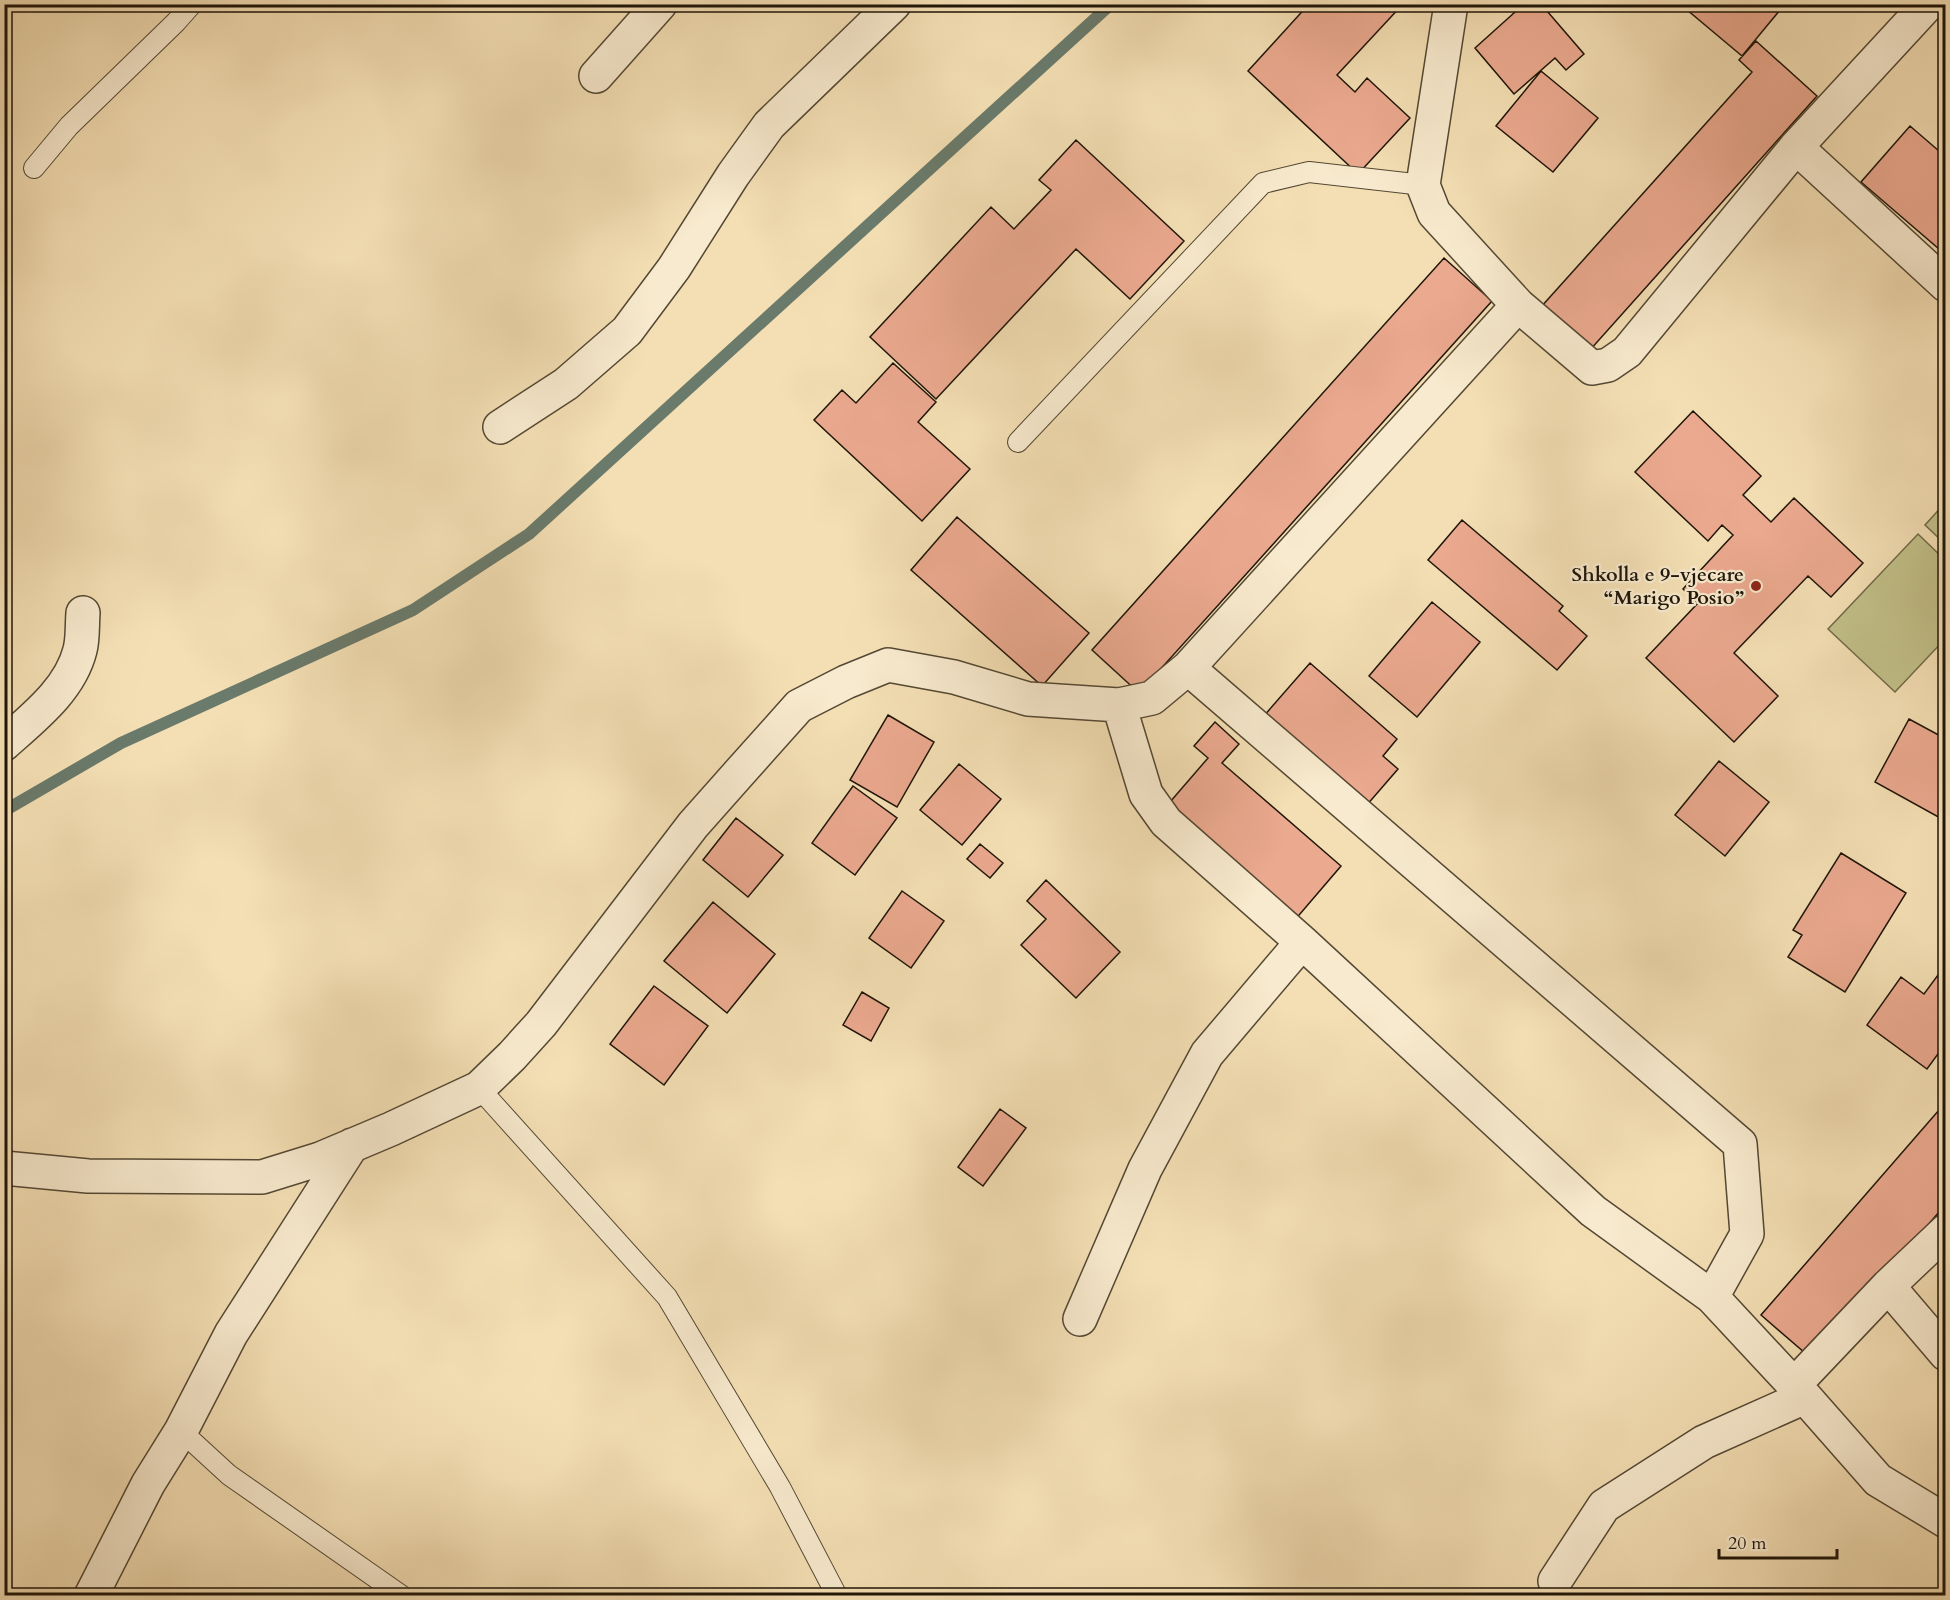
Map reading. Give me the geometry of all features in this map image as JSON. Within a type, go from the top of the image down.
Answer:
[{"type":"street","points":[[596,76],[660,4]]},
{"type":"street","points":[[500,427],[566,384],[627,331],[674,268],[733,175],[769,125],[894,4]]},
{"type":"street","points":[[1451,4],[1423,184],[1434,213],[1518,305],[1592,368],[1608,365],[1627,352],[1796,147],[1928,4]]},
{"type":"street","points":[[1796,147],[1946,285]]},
{"type":"street","points":[[4,1168],[88,1176],[261,1177],[320,1159],[479,1088],[512,1056],[540,1024],[693,825],[800,706],[846,682],[888,665],[954,677],[1028,699],[1119,705],[1152,698],[1188,668],[1518,305]]},
{"type":"street","points":[[4,744],[35,716],[68,679],[80,650],[83,613]]},
{"type":"street","points":[[1188,668],[1740,1144],[1747,1234],[1712,1297]]},
{"type":"street","points":[[1119,705],[1146,794],[1166,822],[1302,942],[1593,1211],[1712,1297],[1878,1480],[1946,1521]]},
{"type":"street","points":[[1080,1319],[1145,1169],[1207,1054],[1302,942]]},
{"type":"street","points":[[91,1596],[148,1484],[181,1431],[231,1334],[352,1145]]},
{"type":"street","points":[[1555,1581],[1604,1506],[1704,1442],[1799,1391],[1888,1286],[1946,1231]]},
{"type":"street","points":[[1888,1286],[1946,1354]]},
{"type":"lane","points":[[34,168],[69,126],[192,4]]},
{"type":"lane","points":[[1018,442],[1263,183],[1309,172],[1423,184]]},
{"type":"lane","points":[[479,1088],[667,1297],[780,1487],[837,1596]]},
{"type":"lane","points":[[181,1431],[229,1474],[402,1596]]},
{"type":"shaded area","points":[[1945,503],[1945,544],[1925,525]]},
{"type":"shaded area","points":[[1918,534],[1945,560],[1945,639],[1895,692],[1828,629]]},
{"type":"building","points":[[1309,4],[1403,4],[1337,75],[1355,92],[1367,78],[1410,118],[1358,174],[1248,71]]},
{"type":"building","points":[[1524,4],[1541,4],[1584,54],[1566,70],[1555,58],[1514,94],[1475,48]]},
{"type":"building","points":[[1680,4],[1785,4],[1742,56]]},
{"type":"building","points":[[1756,41],[1817,96],[1590,350],[1541,307],[1752,72],[1739,60]]},
{"type":"building","points":[[1541,71],[1598,118],[1553,172],[1496,126]]},
{"type":"building","points":[[1910,126],[1946,157],[1946,255],[1861,182]]},
{"type":"building","points":[[1076,140],[1184,241],[1130,299],[1076,249],[936,399],[870,337],[991,207],[1014,229],[1051,190],[1039,180]]},
{"type":"building","points":[[1444,258],[1492,301],[1139,693],[1092,650]]},
{"type":"building","points":[[893,363],[936,402],[918,422],[970,469],[922,521],[814,420],[842,390],[856,403]]},
{"type":"building","points":[[1693,411],[1761,476],[1743,495],[1771,522],[1794,498],[1863,563],[1831,597],[1808,576],[1734,653],[1778,696],[1734,742],[1646,658],[1698,603],[1683,589],[1733,535],[1722,525],[1708,541],[1635,472]]},
{"type":"building","points":[[957,517],[1089,633],[1042,686],[911,570]]},
{"type":"building","points":[[1462,520],[1563,606],[1559,611],[1587,636],[1557,670],[1428,560]]},
{"type":"building","points":[[1432,602],[1480,642],[1417,717],[1369,676]]},
{"type":"building","points":[[1310,663],[1397,739],[1383,756],[1398,769],[1366,806],[1263,717]]},
{"type":"building","points":[[888,715],[934,742],[897,807],[850,780]]},
{"type":"building","points":[[1909,719],[1946,739],[1946,813],[1942,819],[1875,782]]},
{"type":"building","points":[[1215,722],[1239,744],[1222,763],[1341,866],[1294,921],[1164,809],[1208,758],[1194,746]]},
{"type":"building","points":[[1719,761],[1769,802],[1725,856],[1675,815]]},
{"type":"building","points":[[959,764],[1001,799],[962,845],[920,810]]},
{"type":"building","points":[[853,786],[897,818],[855,875],[812,843]]},
{"type":"building","points":[[736,818],[783,855],[748,897],[703,860]]},
{"type":"building","points":[[980,844],[1003,863],[990,878],[967,859]]},
{"type":"building","points":[[1841,853],[1906,893],[1845,992],[1788,957],[1802,935],[1793,930]]},
{"type":"building","points":[[1046,880],[1120,952],[1076,998],[1021,945],[1046,919],[1027,901]]},
{"type":"building","points":[[902,891],[944,921],[911,968],[869,938]]},
{"type":"building","points":[[713,902],[775,954],[727,1013],[664,961]]},
{"type":"building","points":[[1938,975],[1946,981],[1946,1043],[1927,1069],[1867,1025],[1901,977],[1924,994]]},
{"type":"building","points":[[654,986],[708,1026],[664,1085],[610,1044]]},
{"type":"building","points":[[862,992],[889,1008],[871,1041],[843,1025]]},
{"type":"building","points":[[1946,1102],[1946,1204],[1812,1359],[1761,1315]]},
{"type":"building","points":[[1000,1109],[1026,1128],[983,1186],[958,1167]]},
{"type":"waterway","points":[[4,811],[121,743],[413,610],[529,534],[1111,4]]},
{"type":"place","name":"Shkolla e 9-vjecare “Marigo Posio”","points":[[1756,586]]}]
